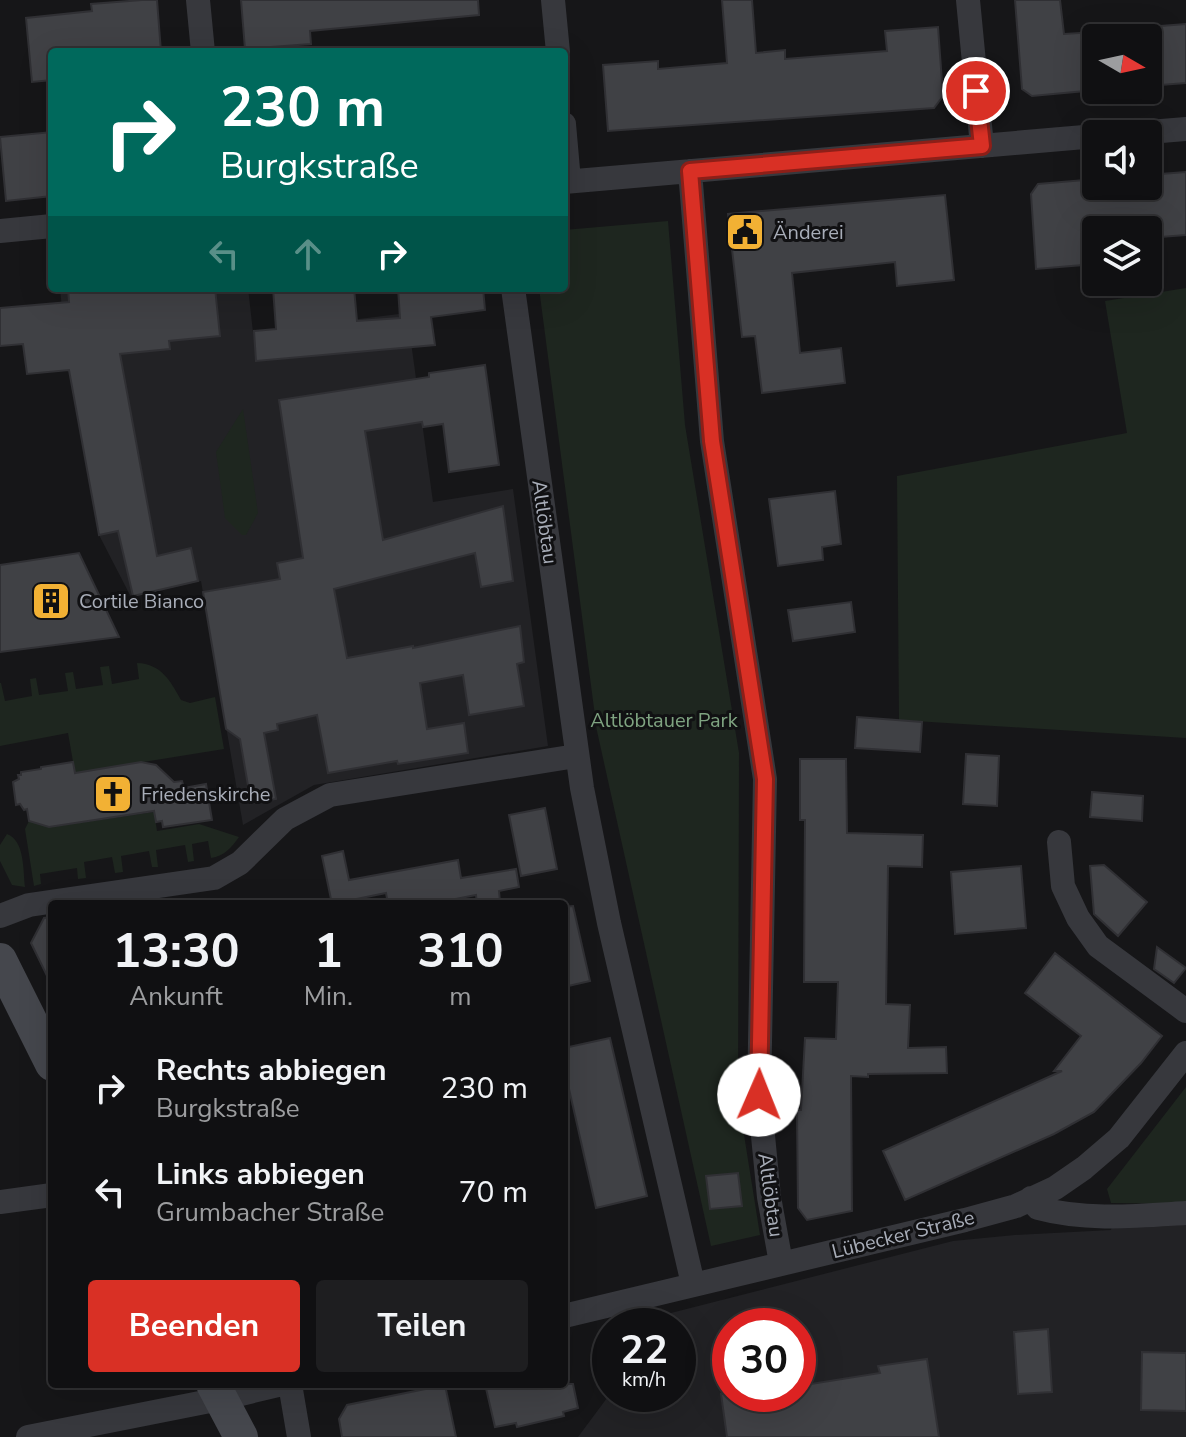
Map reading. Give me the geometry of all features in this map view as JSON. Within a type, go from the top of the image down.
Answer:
[{"type":"street","points":[[198,0],[203,48]]},
{"type":"street","points":[[553,0],[558,48]]},
{"type":"street","points":[[968,0],[982,146]]},
{"type":"street","points":[[1162,131],[1186,129]]},
{"type":"street","points":[[568,182],[1082,137]]},
{"type":"street","name":"Altlöbtau","points":[[690,171],[712,441],[765,779],[759,1095],[769,1197],[781,1263]]},
{"type":"street","points":[[0,231],[48,226]]},
{"type":"street","name":"Altlöbtau","points":[[514,292],[576,756],[604,901],[693,1284]]},
{"type":"street","points":[[63,900],[214,878],[240,863],[285,819],[330,795],[576,756]]},
{"type":"street","points":[[1059,842],[1063,886],[1078,918],[1098,946],[1186,1011]]},
{"type":"street","points":[[0,916],[29,905],[48,902]]},
{"type":"street","points":[[0,960],[48,1056]]},
{"type":"street","name":"Lübecker Straße","points":[[568,1315],[1016,1206],[1055,1188],[1119,1138],[1186,1053]]},
{"type":"street","points":[[0,1202],[48,1196]]},
{"type":"street","points":[[1031,1198],[1038,1208],[1049,1211],[1113,1218],[1186,1213]]},
{"type":"street","points":[[40,1436],[217,1392],[250,1388]]},
{"type":"street","points":[[291,1388],[299,1437]]},
{"type":"street","points":[[217,1392],[241,1437]]},
{"type":"shaded area","points":[[60,292],[248,292],[253,332],[407,313],[433,502],[513,489],[548,746],[314,785],[243,825],[201,581],[131,597],[99,535],[67,361]]},
{"type":"shaded area","points":[[1186,1213],[1186,1437],[578,1437],[597,1412],[696,1412],[696,1308],[691,1308],[953,1241],[1111,1230],[1113,1218]]},
{"type":"green space","name":"Altlöbtauer Park","points":[[668,221],[685,425],[739,753],[738,1097],[760,1235],[711,1246],[597,731],[540,292],[568,292],[568,230]]},
{"type":"green space","points":[[1186,288],[1186,738],[899,720],[897,476],[1127,433],[1105,301],[1162,296],[1162,292]]},
{"type":"green space","points":[[243,409],[258,513],[246,535],[242,535],[225,518],[216,452]]},
{"type":"green space","points":[[137,663],[159,670],[181,700],[190,703],[215,697],[224,749],[75,773],[68,733],[0,746],[0,683],[5,701],[32,696],[30,679],[36,678],[39,695],[68,691],[65,673],[73,672],[76,689],[103,685],[100,667],[109,666],[112,684],[139,679]]},
{"type":"green space","points":[[154,812],[157,831],[199,824],[239,837],[227,851],[216,857],[211,858],[208,841],[192,844],[194,861],[188,862],[185,845],[156,850],[158,867],[152,867],[149,851],[121,856],[123,872],[115,873],[112,857],[84,862],[86,878],[78,879],[77,868],[40,874],[41,884],[34,886],[25,829],[29,821],[51,827]]},
{"type":"green space","points":[[7,834],[20,849],[25,887],[12,885],[0,861],[0,845]]},
{"type":"green space","points":[[1186,1087],[1186,1204],[1111,1203],[1107,1189]]},
{"type":"building","points":[[157,0],[161,48],[48,48],[48,80],[32,82],[26,18],[92,11],[91,4]]},
{"type":"building","points":[[241,0],[478,0],[479,15],[310,31],[311,44],[245,48]]},
{"type":"building","points":[[722,0],[752,0],[756,53],[785,50],[785,59],[887,51],[885,31],[938,27],[943,96],[934,108],[608,131],[603,65],[658,61],[658,69],[727,63]]},
{"type":"building","points":[[1015,0],[1060,0],[1064,34],[1082,33],[1082,91],[1032,96],[1022,89]]},
{"type":"building","points":[[1186,24],[1186,83],[1162,85],[1162,26]]},
{"type":"building","points":[[48,132],[48,196],[6,201],[0,137]]},
{"type":"building","points":[[1186,172],[1186,235],[1162,237],[1162,216],[1082,216],[1082,265],[1036,269],[1031,194],[1038,184],[1082,180],[1082,200],[1162,200],[1162,174]]},
{"type":"building","points":[[945,195],[954,280],[897,286],[895,262],[792,273],[800,353],[841,348],[845,383],[762,393],[755,336],[742,337],[728,214]]},
{"type":"building","points":[[68,292],[215,292],[220,336],[169,341],[170,349],[120,354],[157,556],[191,548],[198,581],[133,596],[118,531],[99,535],[69,370],[27,374],[23,344],[0,346],[0,308],[69,302]]},
{"type":"building","points":[[273,292],[354,292],[357,321],[400,318],[398,292],[483,292],[485,310],[431,317],[435,345],[256,361],[254,331],[276,329]]},
{"type":"building","points":[[485,365],[499,465],[449,472],[443,424],[423,427],[422,422],[365,431],[383,540],[503,506],[513,581],[481,587],[475,553],[334,589],[347,658],[520,626],[524,662],[517,664],[524,706],[469,715],[463,675],[420,683],[427,729],[464,723],[468,753],[328,773],[317,715],[277,724],[278,730],[264,733],[276,799],[251,803],[240,739],[226,729],[203,592],[280,579],[277,563],[303,558],[279,400],[429,377],[429,373]]},
{"type":"building","points":[[835,491],[841,544],[822,547],[823,560],[778,566],[769,499]]},
{"type":"building","name":"Cortile Bianco","points":[[79,553],[119,637],[0,652],[0,565]]},
{"type":"building","points":[[851,602],[855,632],[793,641],[788,610]]},
{"type":"building","points":[[857,717],[922,722],[920,752],[855,748]]},
{"type":"building","points":[[966,754],[999,756],[997,806],[963,804]]},
{"type":"building","points":[[800,759],[846,759],[847,833],[923,835],[922,867],[888,866],[886,1004],[910,1005],[908,1048],[946,1047],[947,1073],[851,1076],[852,1211],[807,1220],[798,1208],[797,1110],[801,1110],[805,1038],[836,1039],[838,982],[804,982],[805,820],[800,820]]},
{"type":"building","name":"Friedenskirche","points":[[73,762],[75,773],[141,762],[156,765],[174,782],[182,781],[184,788],[206,784],[212,820],[163,827],[162,821],[156,822],[154,811],[49,827],[29,821],[27,809],[16,805],[13,782],[19,779],[18,775],[41,767]]},
{"type":"building","points":[[1092,792],[1143,796],[1142,821],[1090,817]]},
{"type":"building","points":[[545,808],[557,869],[521,876],[509,815]]},
{"type":"building","points":[[343,851],[349,880],[458,860],[461,878],[516,869],[519,887],[499,891],[500,900],[477,900],[476,895],[450,900],[387,900],[386,893],[352,900],[331,900],[322,856]]},
{"type":"building","points":[[1104,865],[1147,902],[1118,936],[1094,914],[1090,866]]},
{"type":"building","points":[[1021,866],[1026,928],[955,934],[951,872]]},
{"type":"building","points":[[573,906],[590,981],[568,986],[568,907]]},
{"type":"building","points":[[44,918],[48,918],[48,978],[31,943]]},
{"type":"building","points":[[1157,947],[1186,968],[1174,983],[1154,969]]},
{"type":"building","points":[[1055,953],[1162,1036],[1094,1112],[1054,1134],[905,1200],[883,1151],[1062,1071],[1054,1071],[1081,1036],[1025,993]]},
{"type":"building","points":[[610,1038],[647,1196],[596,1208],[568,1085],[568,1047]]},
{"type":"building","points":[[738,1173],[742,1206],[710,1209],[706,1176]]},
{"type":"building","points":[[1048,1329],[1052,1392],[1018,1394],[1014,1332]]},
{"type":"building","points":[[1142,1352],[1186,1353],[1186,1411],[1141,1410]]},
{"type":"building","points":[[927,1359],[939,1437],[727,1437],[724,1412],[816,1412],[816,1383],[880,1373],[878,1366]]},
{"type":"building","points":[[568,1384],[573,1384],[578,1408],[563,1412],[564,1416],[517,1427],[516,1423],[495,1427],[486,1388],[568,1388]]},
{"type":"building","points":[[430,1388],[446,1388],[456,1437],[342,1437],[339,1419],[347,1405]]},
{"type":"place","name":"Änderei","points":[[745,232]]},
{"type":"place","name":"Cortile Bianco","points":[[51,601]]},
{"type":"place","name":"Friedenskirche","points":[[113,794]]},
{"type":"route","points":[[759,1095],[765,779],[712,441],[690,171],[982,146],[976,91]]}]
